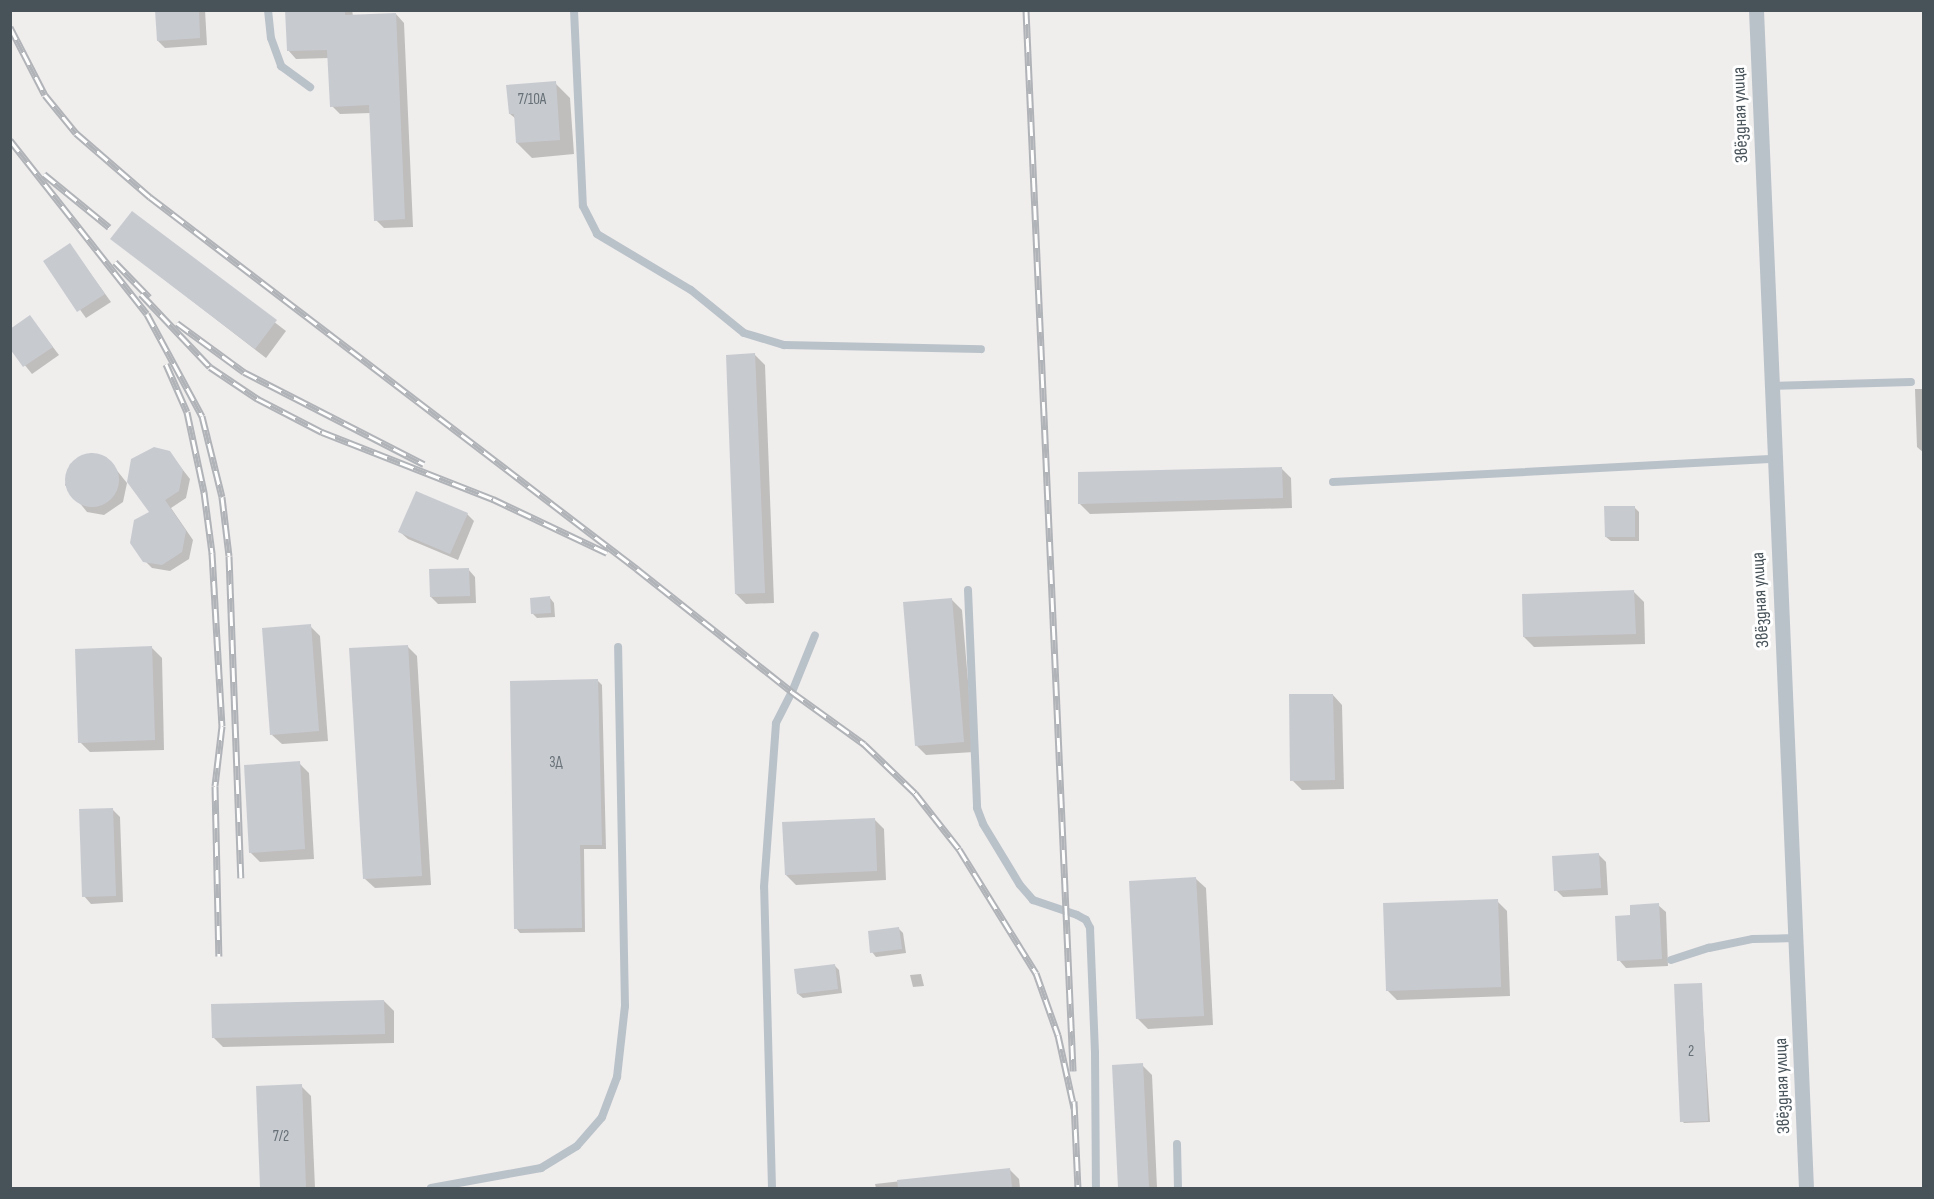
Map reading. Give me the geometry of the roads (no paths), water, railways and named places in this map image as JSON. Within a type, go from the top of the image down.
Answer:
[{"type":"street","name":"Звёздная улица","points":[[1756,10],[1806,1188]]},
{"type":"lane","points":[[268,10],[271,38],[281,66],[310,87]]},
{"type":"lane","points":[[574,10],[583,206],[597,234],[692,290],[744,333],[784,345],[981,349]]},
{"type":"lane","points":[[1771,386],[1911,382]]},
{"type":"lane","points":[[1332,482],[1774,459]]},
{"type":"lane","points":[[968,590],[977,808],[1008,865],[1033,900],[1077,915],[1086,920],[1090,928],[1095,1053],[1096,1188]]},
{"type":"lane","points":[[772,1188],[764,887],[776,723],[792,692],[815,635]]},
{"type":"lane","points":[[431,1188],[541,1168],[577,1146],[602,1117],[617,1077],[625,1006],[618,647]]},
{"type":"lane","points":[[1671,960],[1709,948],[1753,939],[1796,938]]},
{"type":"lane","points":[[1177,1144],[1178,1188]]},
{"type":"railway","points":[[1026,10],[1073,1071]]},
{"type":"railway","points":[[10,27],[45,95],[76,133],[150,197],[637,569],[792,692],[864,744],[915,793],[959,849],[1036,973],[1058,1035],[1074,1108]]},
{"type":"railway","points":[[10,140],[147,314],[202,416],[222,497],[229,556],[241,878]]},
{"type":"railway","points":[[44,174],[109,227]]},
{"type":"railway","points":[[115,262],[149,297]]},
{"type":"railway","points":[[141,294],[210,367],[258,399],[322,432],[493,499],[607,553]]},
{"type":"railway","points":[[177,323],[244,372],[424,464]]},
{"type":"railway","points":[[166,364],[187,412],[204,492],[212,553],[222,726],[215,786],[219,956]]},
{"type":"railway","points":[[1074,1101],[1078,1188]]}]
